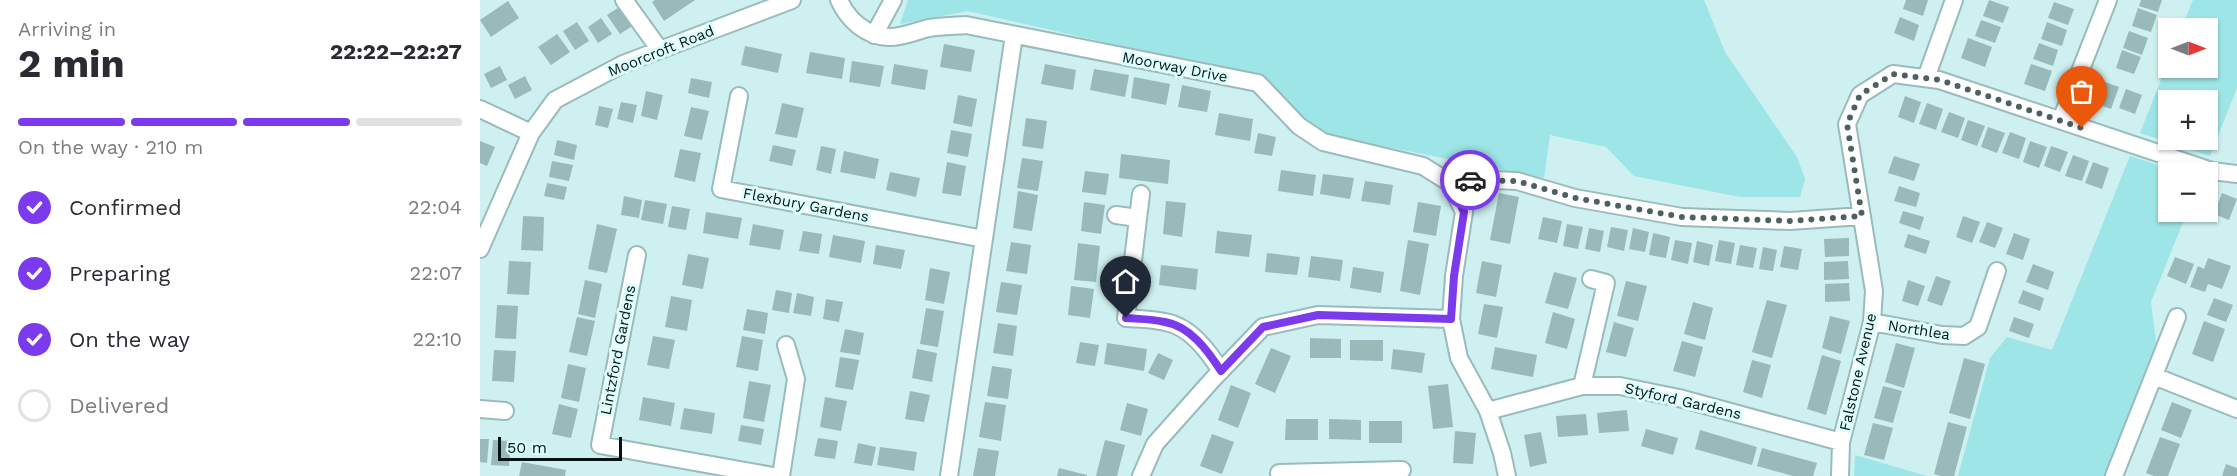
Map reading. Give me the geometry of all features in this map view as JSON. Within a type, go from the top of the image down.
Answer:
[{"type":"street","points":[[624,0],[660,50]]},
{"type":"street","name":"Moorcroft Road","points":[[480,249],[531,133],[555,100],[623,64],[792,0]]},
{"type":"street","points":[[839,0],[845,14],[861,28],[874,34],[893,0]]},
{"type":"street","points":[[1926,78],[1954,0]]},
{"type":"street","points":[[2061,120],[2108,0]]},
{"type":"street","name":"Moorway Drive","points":[[874,34],[890,37],[930,28],[966,25],[1258,83],[1299,126],[1323,142],[1423,166],[1450,183]]},
{"type":"street","points":[[949,476],[1014,35]]},
{"type":"street","name":"Falstone Avenue","points":[[1840,476],[1841,442],[1872,322],[1874,291],[1847,124],[1860,95],[1893,74],[1940,80],[2212,171],[2237,174]]},
{"type":"street","name":"Flexbury Gardens","points":[[740,96],[721,189],[984,239]]},
{"type":"street","points":[[480,109],[531,133]]},
{"type":"street","points":[[1507,476],[1488,411],[1459,358],[1451,319],[1454,276],[1464,212],[1450,183],[1471,179],[1517,181],[1575,198],[1682,217],[1790,221],[1862,216]]},
{"type":"street","points":[[1141,194],[1126,318],[1167,322],[1182,329],[1207,349],[1221,371]]},
{"type":"street","points":[[1116,215],[1138,218]]},
{"type":"street","name":"Lintzford Gardens","points":[[637,255],[600,445],[773,476]]},
{"type":"street","name":"Northlea","points":[[1872,322],[1942,335],[1964,336],[1978,327],[1997,272]]},
{"type":"street","points":[[1582,386],[1606,283],[1591,279]]},
{"type":"street","points":[[1141,476],[1155,444],[1263,327],[1318,315],[1451,319]]},
{"type":"street","points":[[2114,476],[2178,317]]},
{"type":"street","points":[[781,476],[796,379],[786,345]]},
{"type":"street","points":[[2154,376],[2237,409]]},
{"type":"street","name":"Styford Gardens","points":[[1488,411],[1582,386],[1620,386],[1678,398],[1841,442]]},
{"type":"street","points":[[480,409],[505,411]]},
{"type":"street","points":[[1279,473],[1313,474],[1402,470]]},
{"type":"shaded area","points":[[908,0],[1704,0],[1725,52],[1797,157],[1805,179],[1800,197],[1740,197],[1634,176],[1606,147],[1550,135],[1544,178],[1322,134],[1261,78],[968,11],[900,24]]},
{"type":"shaded area","points":[[2193,0],[2237,0],[2237,88],[2218,136],[2218,90],[2158,90],[2158,139],[2140,133],[2162,78],[2218,78],[2218,18],[2185,18]]},
{"type":"shaded area","points":[[2192,150],[2212,150],[2210,156]]},
{"type":"shaded area","points":[[2130,156],[2158,165],[2158,222],[2183,222],[2151,302],[2156,343],[2104,476],[1958,476],[1990,358],[2007,337],[2052,350]]},
{"type":"shaded area","points":[[1855,455],[1927,476],[1854,476]]},
{"type":"building","points":[[655,0],[695,0],[664,21],[652,2]]},
{"type":"building","points":[[1906,0],[1928,0],[1923,16],[1903,9]]},
{"type":"building","points":[[1989,0],[2009,7],[2003,23],[1983,16]]},
{"type":"building","points":[[2141,0],[2162,0],[2158,12],[2139,6]]},
{"type":"building","points":[[508,1],[519,18],[491,37],[480,20]]},
{"type":"building","points":[[2054,2],[2074,9],[2068,25],[2048,18]]},
{"type":"building","points":[[621,6],[634,25],[620,34],[607,15]]},
{"type":"building","points":[[2138,8],[2157,15],[2151,32],[2132,26]]},
{"type":"building","points":[[1900,17],[1919,25],[1914,41],[1894,33]]},
{"type":"building","points":[[601,18],[612,34],[598,43],[588,27]]},
{"type":"building","points":[[1981,20],[2001,27],[1995,43],[1975,36]]},
{"type":"building","points":[[577,22],[589,41],[575,50],[563,31]]},
{"type":"building","points":[[2047,22],[2067,30],[2062,46],[2041,39]]},
{"type":"building","points":[[2129,31],[2148,38],[2142,55],[2123,48]]},
{"type":"building","points":[[557,34],[570,52],[551,65],[538,47]]},
{"type":"building","points":[[1968,38],[1992,47],[1985,67],[1961,58]]},
{"type":"building","points":[[2039,43],[2058,50],[2053,66],[2033,59]]},
{"type":"building","points":[[944,44],[975,50],[971,72],[940,67]]},
{"type":"building","points":[[745,46],[782,54],[778,73],[741,65]]},
{"type":"building","points":[[2122,50],[2141,57],[2134,74],[2116,68]]},
{"type":"building","points":[[810,52],[845,58],[842,79],[806,73]]},
{"type":"building","points":[[852,61],[884,66],[880,87],[849,82]]},
{"type":"building","points":[[894,64],[928,70],[925,90],[891,84]]},
{"type":"building","points":[[1045,64],[1076,70],[1073,90],[1041,84]]},
{"type":"building","points":[[2031,64],[2052,71],[2045,91],[2024,84]]},
{"type":"building","points":[[500,66],[507,80],[491,88],[484,74]]},
{"type":"building","points":[[1094,69],[1129,75],[1125,97],[1090,90]]},
{"type":"building","points":[[525,76],[532,90],[515,99],[508,85]]},
{"type":"building","points":[[1134,77],[1170,84],[1166,105],[1131,98]]},
{"type":"building","points":[[691,78],[712,82],[709,98],[688,93]]},
{"type":"building","points":[[2102,81],[2119,87],[2111,109],[2094,103]]},
{"type":"building","points":[[1182,85],[1211,91],[1207,112],[1178,107]]},
{"type":"building","points":[[2126,89],[2142,95],[2135,114],[2119,108]]},
{"type":"building","points":[[646,91],[663,95],[657,120],[641,116]]},
{"type":"building","points":[[958,95],[977,99],[972,127],[953,123]]},
{"type":"building","points":[[1905,96],[1921,102],[1914,123],[1898,117]]},
{"type":"building","points":[[621,102],[637,105],[633,123],[617,119]]},
{"type":"building","points":[[782,103],[804,108],[797,138],[775,134]]},
{"type":"building","points":[[1927,103],[1943,109],[1936,130],[1919,124]]},
{"type":"building","points":[[599,106],[613,109],[608,128],[595,125]]},
{"type":"building","points":[[691,107],[709,111],[702,140],[684,136]]},
{"type":"building","points":[[1949,112],[1965,118],[1958,138],[1941,132]]},
{"type":"building","points":[[1219,113],[1253,119],[1250,141],[1215,135]]},
{"type":"building","points":[[1026,118],[1047,121],[1043,149],[1022,146]]},
{"type":"building","points":[[1968,120],[1985,126],[1977,146],[1961,140]]},
{"type":"building","points":[[1988,127],[2005,133],[1997,153],[1981,147]]},
{"type":"building","points":[[951,130],[972,134],[968,157],[947,153]]},
{"type":"building","points":[[2010,132],[2026,138],[2019,159],[2002,153]]},
{"type":"building","points":[[1258,133],[1276,137],[1272,156],[1254,153]]},
{"type":"building","points":[[557,140],[577,145],[574,160],[554,155]]},
{"type":"building","points":[[480,141],[495,147],[487,166],[480,163]]},
{"type":"building","points":[[2030,141],[2047,147],[2039,168],[2023,162]]},
{"type":"building","points":[[773,145],[796,150],[792,166],[769,161]]},
{"type":"building","points":[[821,146],[836,149],[831,174],[816,170]]},
{"type":"building","points":[[2051,146],[2068,152],[2060,172],[2044,166]]},
{"type":"building","points":[[680,149],[701,153],[695,182],[674,177]]},
{"type":"building","points":[[844,151],[879,159],[875,179],[840,172]]},
{"type":"building","points":[[1121,154],[1170,160],[1168,184],[1119,178]]},
{"type":"building","points":[[2073,155],[2089,161],[2082,181],[2065,176]]},
{"type":"building","points":[[1894,156],[1920,164],[1914,181],[1888,173]]},
{"type":"building","points":[[1022,158],[1043,161],[1038,191],[1017,188]]},
{"type":"building","points":[[552,161],[573,165],[569,181],[549,177]]},
{"type":"building","points":[[947,162],[966,166],[961,196],[942,193]]},
{"type":"building","points":[[2093,162],[2109,168],[2102,189],[2085,183]]},
{"type":"building","points":[[1281,170],[1316,175],[1313,196],[1278,191]]},
{"type":"building","points":[[1085,171],[1109,174],[1106,195],[1082,192]]},
{"type":"building","points":[[890,172],[920,178],[916,197],[886,190]]},
{"type":"building","points":[[1323,174],[1354,178],[1350,199],[1320,194]]},
{"type":"building","points":[[1365,181],[1393,185],[1390,205],[1361,201]]},
{"type":"building","points":[[547,183],[567,187],[564,200],[544,196]]},
{"type":"building","points":[[1899,186],[1920,193],[1916,207],[1894,201]]},
{"type":"building","points":[[1018,191],[1038,195],[1032,231],[1013,228]]},
{"type":"building","points":[[1499,193],[1519,197],[1510,244],[1490,240]]},
{"type":"building","points":[[2222,193],[2237,199],[2229,220],[2218,216],[2218,204]]},
{"type":"building","points":[[624,196],[642,200],[639,218],[621,215]]},
{"type":"building","points":[[645,200],[667,204],[663,224],[641,220]]},
{"type":"building","points":[[1166,201],[1186,203],[1182,237],[1163,234]]},
{"type":"building","points":[[1084,202],[1105,205],[1101,234],[1081,231]]},
{"type":"building","points":[[1418,202],[1441,206],[1436,236],[1413,232]]},
{"type":"building","points":[[672,206],[690,209],[686,230],[668,227]]},
{"type":"building","points":[[1903,211],[1924,217],[1920,230],[1899,223]]},
{"type":"building","points":[[706,212],[742,218],[738,239],[703,233]]},
{"type":"building","points":[[523,216],[544,217],[543,251],[521,250]]},
{"type":"building","points":[[1963,216],[1980,222],[1972,243],[1956,237]]},
{"type":"building","points":[[1543,217],[1562,221],[1557,243],[1538,239]]},
{"type":"building","points":[[1987,222],[2003,228],[1995,248],[1979,242]]},
{"type":"building","points":[[597,224],[617,229],[607,273],[588,269]]},
{"type":"building","points":[[753,224],[784,230],[780,250],[749,245]]},
{"type":"building","points":[[1567,224],[1583,227],[1578,249],[1563,246]]},
{"type":"building","points":[[1611,227],[1628,230],[1624,251],[1607,247]]},
{"type":"building","points":[[1589,228],[1604,231],[1600,252],[1585,249]]},
{"type":"building","points":[[1633,228],[1649,232],[1645,252],[1629,249]]},
{"type":"building","points":[[803,231],[822,234],[819,254],[799,251]]},
{"type":"building","points":[[1217,231],[1252,235],[1249,257],[1215,253]]},
{"type":"building","points":[[1653,233],[1670,237],[1666,258],[1649,255]]},
{"type":"building","points":[[2014,233],[2030,239],[2023,260],[2006,254]]},
{"type":"building","points":[[1908,234],[1930,241],[1926,254],[1904,247]]},
{"type":"building","points":[[833,235],[865,241],[861,263],[829,257]]},
{"type":"building","points":[[1849,238],[1849,256],[1825,257],[1824,239]]},
{"type":"building","points":[[1408,240],[1429,244],[1420,295],[1400,291]]},
{"type":"building","points":[[1675,240],[1692,243],[1688,264],[1671,260]]},
{"type":"building","points":[[1719,240],[1735,243],[1731,264],[1715,261]]},
{"type":"building","points":[[1697,241],[1713,245],[1709,266],[1693,262]]},
{"type":"building","points":[[1011,242],[1031,245],[1027,274],[1006,271]]},
{"type":"building","points":[[1078,243],[1100,246],[1096,282],[1074,280]]},
{"type":"building","points":[[876,245],[905,250],[901,269],[873,264]]},
{"type":"building","points":[[1740,245],[1757,248],[1753,268],[1736,265]]},
{"type":"building","points":[[1784,246],[1802,249],[1798,270],[1780,267]]},
{"type":"building","points":[[1763,247],[1777,250],[1773,271],[1759,269]]},
{"type":"building","points":[[1267,253],[1300,257],[1297,275],[1265,272]]},
{"type":"building","points":[[688,254],[709,258],[703,289],[682,285]]},
{"type":"building","points":[[1311,256],[1343,260],[1340,281],[1308,277]]},
{"type":"building","points":[[2175,257],[2194,264],[2186,284],[2167,276]]},
{"type":"building","points":[[2208,258],[2231,266],[2222,289],[2208,284],[2205,292],[2190,287],[2198,266],[2204,269]]},
{"type":"building","points":[[509,261],[531,262],[529,295],[507,294]]},
{"type":"building","points":[[1482,261],[1502,265],[1496,297],[1476,293]]},
{"type":"building","points":[[1848,261],[1849,279],[1824,280],[1824,262]]},
{"type":"building","points":[[2033,264],[2054,272],[2048,290],[2026,282]]},
{"type":"building","points":[[1161,265],[1198,269],[1196,290],[1159,285]]},
{"type":"building","points":[[1353,267],[1384,272],[1381,293],[1350,288]]},
{"type":"building","points":[[930,268],[950,272],[944,304],[925,300]]},
{"type":"building","points":[[1554,272],[1577,278],[1568,309],[1545,303]]},
{"type":"building","points":[[1936,276],[1951,281],[1942,306],[1927,301]]},
{"type":"building","points":[[585,280],[602,284],[595,318],[578,314]]},
{"type":"building","points":[[1908,280],[1925,286],[1918,306],[1902,301]]},
{"type":"building","points":[[1626,281],[1647,286],[1638,321],[1617,316]]},
{"type":"building","points":[[1001,282],[1022,285],[1017,315],[996,312]]},
{"type":"building","points":[[1849,283],[1850,301],[1825,302],[1825,284]]},
{"type":"building","points":[[1071,286],[1094,289],[1090,318],[1068,315]]},
{"type":"building","points":[[776,290],[792,293],[789,313],[772,310]]},
{"type":"building","points":[[2023,290],[2044,298],[2040,311],[2018,303]]},
{"type":"building","points":[[797,293],[814,297],[811,316],[793,313]]},
{"type":"building","points":[[671,296],[692,300],[687,331],[665,327]]},
{"type":"building","points":[[2214,298],[2233,305],[2226,322],[2207,315]]},
{"type":"building","points":[[826,299],[843,302],[839,322],[823,319]]},
{"type":"building","points":[[1767,300],[1787,305],[1772,358],[1752,352]]},
{"type":"building","points":[[1693,302],[1713,308],[1705,340],[1684,334]]},
{"type":"building","points":[[1484,304],[1503,307],[1497,338],[1478,334]]},
{"type":"building","points":[[497,305],[518,306],[516,339],[495,338]]},
{"type":"building","points":[[926,308],[944,311],[938,347],[920,344]]},
{"type":"building","points":[[747,309],[768,313],[765,334],[743,330]]},
{"type":"building","points":[[1553,312],[1575,319],[1567,349],[1545,343]]},
{"type":"building","points":[[1830,316],[1850,321],[1841,354],[1822,348]]},
{"type":"building","points":[[577,317],[595,321],[587,356],[569,352]]},
{"type":"building","points":[[2014,317],[2034,324],[2029,338],[2009,331]]},
{"type":"building","points":[[2204,321],[2225,329],[2213,362],[2192,354]]},
{"type":"building","points":[[1614,322],[1634,328],[1626,357],[1606,352]]},
{"type":"building","points":[[998,323],[1017,326],[1013,356],[993,353]]},
{"type":"building","points":[[845,329],[864,333],[860,355],[840,352]]},
{"type":"building","points":[[653,336],[675,340],[669,369],[647,365]]},
{"type":"building","points":[[742,336],[763,340],[758,371],[736,367]]},
{"type":"building","points":[[1310,338],[1341,339],[1341,358],[1310,358]]},
{"type":"building","points":[[1350,340],[1383,340],[1383,361],[1350,360]]},
{"type":"building","points":[[1682,341],[1703,347],[1695,377],[1673,371]]},
{"type":"building","points":[[1080,342],[1099,345],[1095,366],[1076,363]]},
{"type":"building","points":[[1107,343],[1147,349],[1144,371],[1104,364]]},
{"type":"building","points":[[1896,343],[1915,348],[1904,388],[1885,382]]},
{"type":"building","points":[[1495,347],[1537,355],[1533,377],[1491,369]]},
{"type":"building","points":[[1271,348],[1291,356],[1275,393],[1255,384]]},
{"type":"building","points":[[917,349],[937,353],[932,382],[912,378]]},
{"type":"building","points":[[1393,349],[1425,353],[1422,373],[1391,369]]},
{"type":"building","points":[[494,350],[516,351],[514,382],[492,381]]},
{"type":"building","points":[[1158,353],[1173,360],[1164,380],[1148,373]]},
{"type":"building","points":[[1822,355],[1841,361],[1826,415],[1807,409]]},
{"type":"building","points":[[840,357],[859,360],[853,390],[835,387]]},
{"type":"building","points":[[1964,358],[1985,364],[1970,419],[1949,413]]},
{"type":"building","points":[[1752,360],[1771,365],[1762,398],[1743,392]]},
{"type":"building","points":[[568,364],[586,368],[579,402],[561,398]]},
{"type":"building","points":[[992,366],[1012,369],[1008,399],[987,396]]},
{"type":"building","points":[[749,381],[771,385],[764,422],[743,418]]},
{"type":"building","points":[[1448,384],[1453,427],[1433,429],[1428,386]]},
{"type":"building","points":[[1231,385],[1251,393],[1238,428],[1218,420]]},
{"type":"building","points":[[1883,386],[1902,391],[1893,423],[1874,418]]},
{"type":"building","points":[[910,391],[930,395],[924,422],[905,419]]},
{"type":"building","points":[[643,397],[675,403],[671,426],[639,420]]},
{"type":"building","points":[[825,397],[847,401],[841,431],[820,427]]},
{"type":"building","points":[[985,402],[1006,405],[1001,441],[979,437]]},
{"type":"building","points":[[2172,402],[2192,410],[2181,438],[2161,430]]},
{"type":"building","points":[[1127,403],[1148,409],[1141,436],[1120,430]]},
{"type":"building","points":[[559,404],[578,409],[571,438],[552,434]]},
{"type":"building","points":[[684,408],[715,413],[712,434],[680,429]]},
{"type":"building","points":[[1627,410],[1629,431],[1599,433],[1597,413]]},
{"type":"building","points":[[1586,414],[1588,435],[1558,437],[1556,416]]},
{"type":"building","points":[[1286,419],[1318,419],[1318,440],[1285,440]]},
{"type":"building","points":[[1329,419],[1361,420],[1361,440],[1329,439]]},
{"type":"building","points":[[1369,421],[1402,421],[1402,443],[1369,443]]},
{"type":"building","points":[[1948,422],[1967,427],[1954,476],[1941,476],[1934,474]]},
{"type":"building","points":[[1873,423],[1893,428],[1884,460],[1864,455]]},
{"type":"building","points":[[741,425],[764,429],[761,445],[738,441]]},
{"type":"building","points":[[1646,429],[1678,438],[1673,455],[1641,446]]},
{"type":"building","points":[[1700,430],[1757,447],[1752,465],[1695,449]]},
{"type":"building","points":[[1455,431],[1476,433],[1473,464],[1453,463]]},
{"type":"building","points":[[1541,432],[1547,463],[1530,467],[1524,435]]},
{"type":"building","points":[[1212,434],[1234,442],[1222,474],[1200,466]]},
{"type":"building","points":[[2160,437],[2180,444],[2168,476],[2154,476],[2146,473]]},
{"type":"building","points":[[818,438],[838,441],[835,459],[814,456]]},
{"type":"building","points":[[480,439],[489,439],[487,463],[480,462]]},
{"type":"building","points":[[493,440],[511,441],[509,466],[491,465]]},
{"type":"building","points":[[1105,440],[1125,445],[1117,476],[1096,476]]},
{"type":"building","points":[[858,443],[876,447],[872,466],[854,463]]},
{"type":"building","points":[[880,447],[917,452],[914,471],[877,465]]},
{"type":"building","points":[[978,448],[999,451],[995,476],[973,476]]},
{"type":"building","points":[[1762,448],[1817,463],[1813,476],[1793,476],[1757,466]]},
{"type":"building","points":[[522,462],[566,470],[565,476],[519,476]]},
{"type":"building","points":[[2226,464],[2237,468],[2237,476],[2222,476]]},
{"type":"building","points":[[1059,468],[1087,475],[1087,476],[1057,476]]},
{"type":"way so far","points":[[1470,180],[1517,181],[1575,198],[1682,217],[1790,221],[1862,216],[1847,124],[1860,95],[1893,74],[1940,80],[2082,128]]},
{"type":"route","points":[[1126,318],[1167,322],[1182,329],[1207,349],[1221,371],[1263,327],[1318,315],[1451,319],[1454,276],[1464,212],[1450,183],[1470,180]]}]
